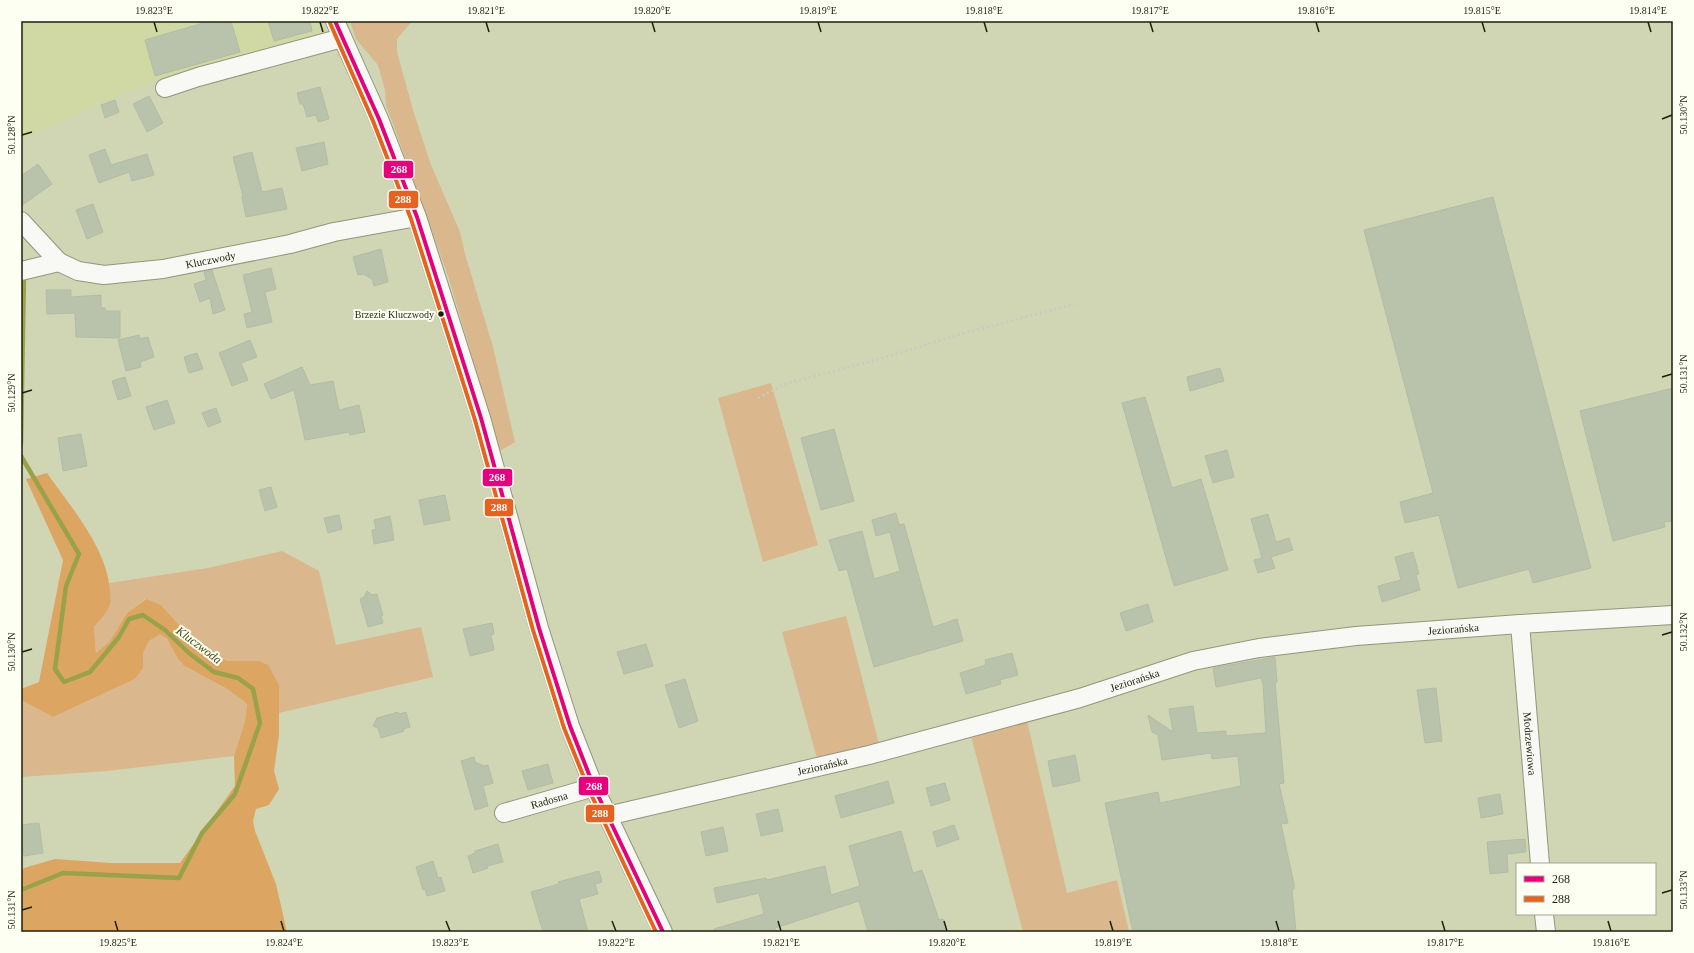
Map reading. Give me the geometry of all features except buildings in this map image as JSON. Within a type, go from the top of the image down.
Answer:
[{"type":"street","points":[[335,21],[379,120],[417,217],[481,418],[539,628],[570,726],[594,787],[662,932]]},
{"type":"street","points":[[165,88],[198,77],[342,38]]},
{"type":"street","name":"Kluczwody","points":[[21,221],[52,264],[78,272],[104,275],[149,272],[290,244],[334,232],[417,217]]},
{"type":"street","points":[[21,272],[52,264]]},
{"type":"street","name":"Jeziorańska","points":[[607,816],[898,748],[1080,698],[1193,661],[1260,648],[1356,636],[1673,615]]},
{"type":"street","name":"Modrzewiowa","points":[[1520,624],[1540,863]]},
{"type":"street","name":"Radosna","points":[[504,813],[594,787]]},
{"type":"street","points":[[1544,915],[1546,932]]},
{"type":"path","points":[[758,398],[785,384],[876,360],[961,334],[1075,304]]},
{"type":"shaded area","points":[[21,21],[321,21],[325,32],[155,80],[21,139]]},
{"type":"shaded area","points":[[350,21],[412,21],[397,39],[397,52],[413,110],[431,165],[460,232],[465,254],[493,347],[515,442],[500,451],[448,276],[386,105],[385,90],[378,65],[356,39]]},
{"type":"shaded area","points":[[771,383],[818,545],[763,562],[718,398]]},
{"type":"shaded area","points":[[47,473],[77,514],[95,544],[103,560],[108,576],[110,592],[109,607],[94,627],[96,653],[110,641],[127,613],[146,599],[161,605],[189,636],[215,656],[228,661],[259,661],[268,665],[279,685],[279,735],[274,771],[279,789],[269,805],[256,809],[253,821],[255,831],[276,884],[287,932],[21,932],[21,872],[24,868],[55,859],[111,863],[180,863],[235,786],[234,756],[245,722],[247,705],[244,701],[226,688],[184,666],[178,659],[167,639],[160,634],[149,641],[143,653],[143,668],[135,679],[53,717],[21,700],[21,689],[39,682],[63,560],[26,479]]},
{"type":"shaded area","points":[[282,551],[319,571],[336,645],[421,627],[433,677],[279,713],[279,685],[259,661],[228,661],[215,656],[189,636],[161,605],[145,599],[127,613],[110,641],[96,653],[94,627],[106,612],[108,607],[109,583],[208,568]]},
{"type":"shaded area","points":[[846,616],[879,744],[818,762],[782,632]]},
{"type":"shaded area","points":[[160,634],[168,641],[183,665],[221,684],[244,700],[247,711],[246,719],[234,756],[107,771],[21,777],[21,700],[53,717],[135,679],[143,668],[143,653],[149,641]]},
{"type":"shaded area","points":[[1027,721],[1067,893],[1117,880],[1129,932],[1023,932],[971,736]]},
{"type":"waterway","name":"Kluczwoda","points":[[21,443],[24,274]]},
{"type":"waterway","name":"Kluczwoda","points":[[21,456],[79,554],[66,586],[55,669],[64,682],[90,672],[119,637],[129,619],[143,615],[165,630],[189,653],[214,672],[238,678],[253,689],[260,723],[235,794],[202,833],[179,878],[63,873],[21,890]]},
{"type":"transit line","name":"268","points":[[335,21],[379,119],[417,217],[481,418],[539,628],[570,726],[594,787],[663,932]]},
{"type":"transit line","name":"288","points":[[330,23],[373,121],[411,219],[475,420],[533,630],[564,728],[589,790],[656,932]]},
{"type":"place","name":"Brzezie Kluczwody","points":[[441,314]]}]
